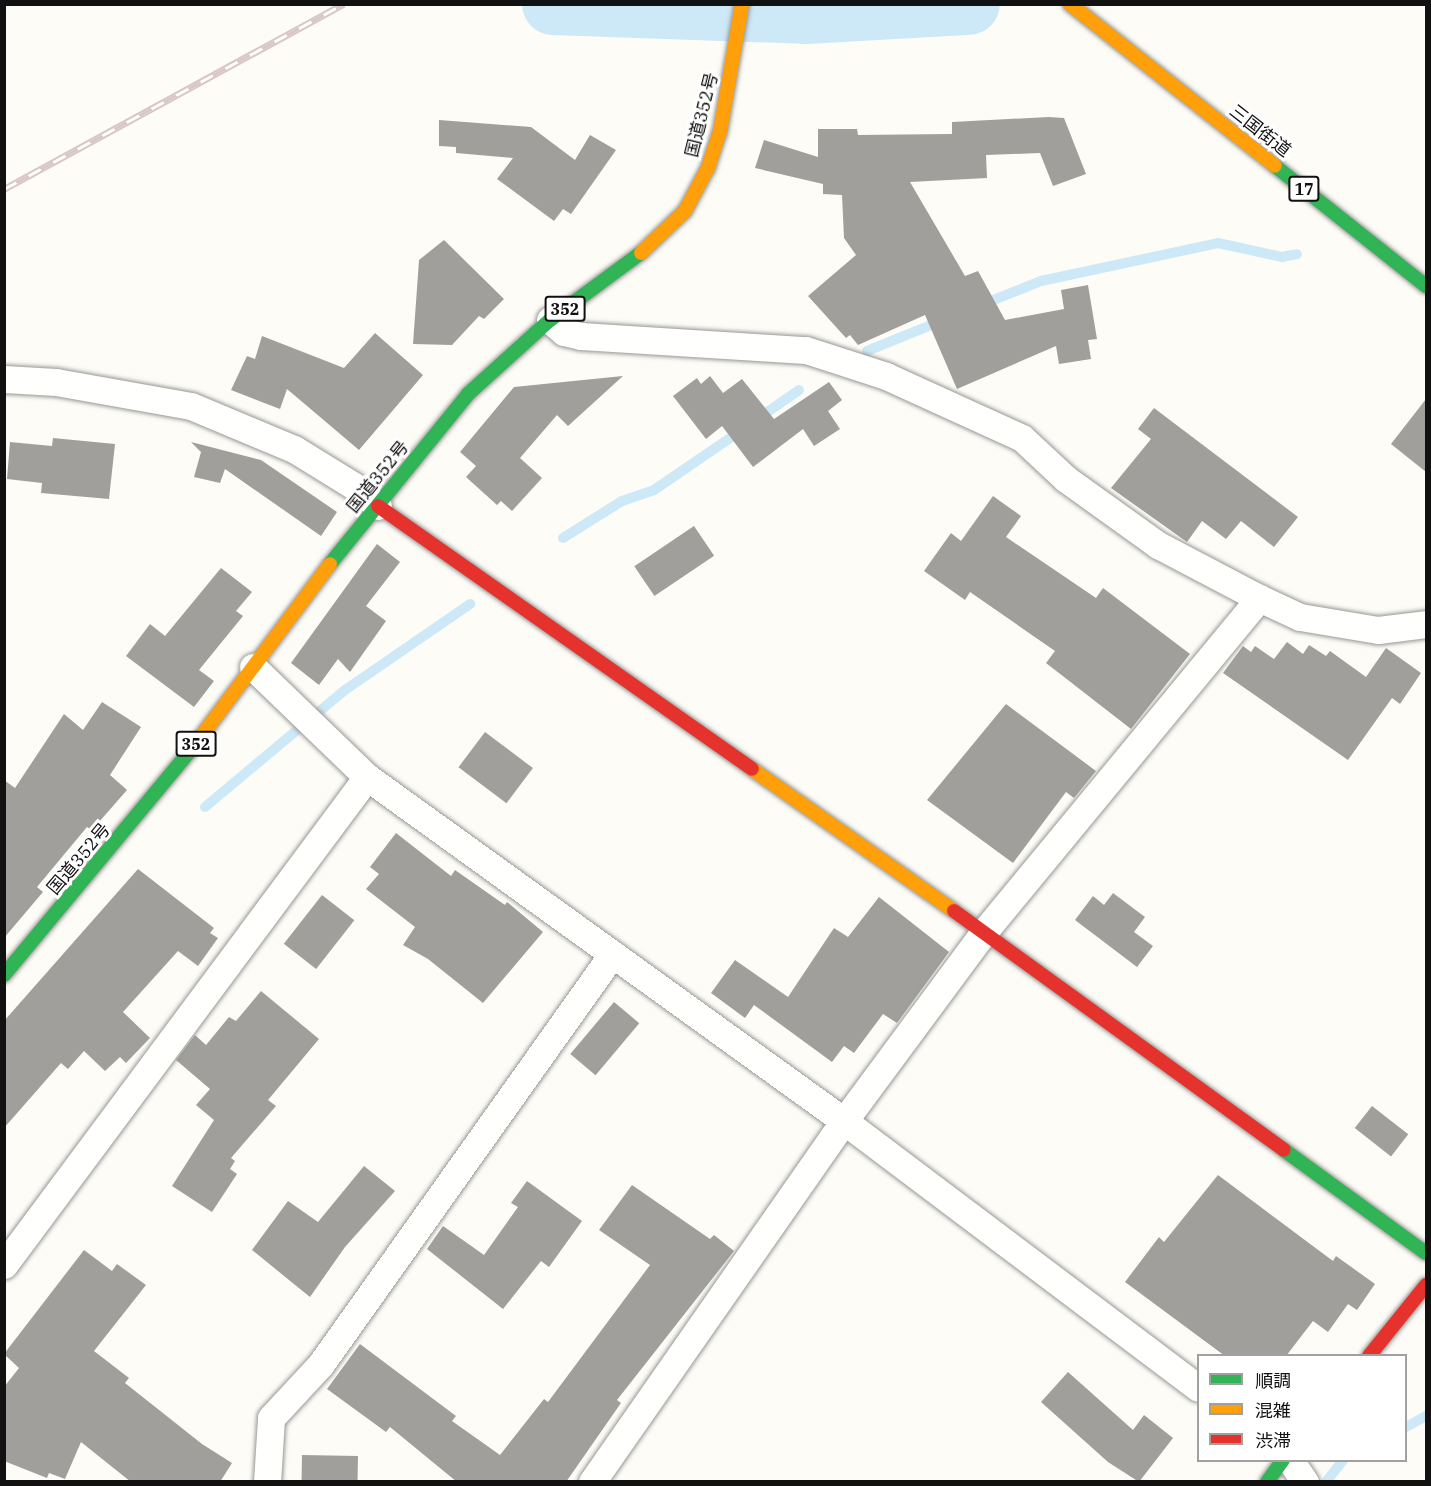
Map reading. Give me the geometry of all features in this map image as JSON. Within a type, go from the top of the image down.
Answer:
[{"type":"main road","name":"国道352号","points":[[4,975],[173,774],[378,506],[468,394],[550,320],[660,238],[685,211],[708,168],[729,88],[742,4]]},
{"type":"main road","name":"三国街道","points":[[1070,4],[1426,286]]},
{"type":"main road","points":[[378,506],[984,932],[1426,1253]]},
{"type":"main road","points":[[1371,1354],[1426,1285]]},
{"type":"main road","points":[[1267,1482],[1282,1462]]},
{"type":"street","points":[[550,320],[564,332],[581,336],[806,350],[886,376],[1022,438],[1066,479],[1158,544],[1259,598],[1300,617],[1378,630],[1426,624]]},
{"type":"street","points":[[4,379],[56,382],[191,406],[294,449],[354,486],[378,506]]},
{"type":"street","points":[[592,1482],[844,1121],[984,932],[1259,598]]},
{"type":"street","points":[[254,667],[367,777],[611,956],[844,1121],[1197,1387]]},
{"type":"street","points":[[4,1265],[367,777]]},
{"type":"street","points":[[267,1482],[272,1418],[321,1364],[611,956]]},
{"type":"street","points":[[1291,1462],[1305,1482]]},
{"type":"building","points":[[1064,118],[1086,174],[1053,186],[1040,153],[986,155],[987,178],[910,182],[965,276],[978,271],[1005,320],[1064,309],[1061,290],[1088,285],[1097,339],[1088,340],[1091,359],[1059,364],[1056,346],[957,389],[925,315],[858,345],[850,335],[846,338],[808,296],[856,255],[844,238],[842,195],[823,194],[823,184],[755,168],[764,140],[818,157],[818,129],[857,129],[858,135],[952,134],[952,122]]},
{"type":"building","points":[[439,120],[531,127],[575,160],[590,135],[616,150],[571,214],[563,209],[554,221],[497,179],[513,158],[456,153],[456,147],[439,146]]},
{"type":"building","points":[[444,240],[504,299],[484,319],[479,316],[452,345],[413,344],[419,260]]},
{"type":"building","points":[[375,333],[423,375],[359,450],[287,389],[280,409],[231,390],[247,356],[255,359],[262,336],[344,368]]},
{"type":"building","points":[[623,376],[568,426],[557,415],[520,458],[542,478],[512,511],[501,501],[497,505],[466,477],[476,466],[460,452],[514,387]]},
{"type":"building","points":[[710,376],[723,393],[742,379],[774,419],[829,382],[842,400],[828,411],[840,429],[814,446],[803,429],[753,467],[722,426],[706,439],[673,396],[697,378],[701,384]]},
{"type":"building","points":[[1426,399],[1426,472],[1391,444]]},
{"type":"building","points":[[1154,408],[1298,517],[1274,547],[1241,521],[1226,539],[1202,521],[1187,542],[1111,488],[1151,439],[1138,429]]},
{"type":"building","points":[[53,438],[115,444],[109,499],[41,493],[42,483],[7,479],[10,442],[52,446]]},
{"type":"building","points":[[191,442],[261,460],[337,512],[321,536],[225,469],[220,483],[194,477],[201,452]]},
{"type":"building","points":[[993,496],[1021,516],[1006,537],[1096,598],[1103,588],[1190,654],[1131,729],[1046,663],[1055,651],[970,592],[965,600],[924,571],[951,533],[961,541]]},
{"type":"building","points":[[694,526],[714,556],[654,596],[634,566]]},
{"type":"building","points":[[377,544],[400,562],[366,606],[386,621],[350,672],[338,659],[319,685],[291,663]]},
{"type":"building","points":[[221,568],[252,592],[236,611],[243,616],[199,670],[214,681],[194,707],[126,656],[150,624],[165,636]]},
{"type":"building","points":[[1287,642],[1303,654],[1309,645],[1326,656],[1330,651],[1366,677],[1386,648],[1421,673],[1400,704],[1392,698],[1348,760],[1223,673],[1243,646],[1251,652],[1255,646],[1274,659]]},
{"type":"building","points":[[102,702],[141,727],[110,775],[127,790],[92,830],[87,827],[37,887],[43,892],[4,938],[4,780],[15,788],[64,714],[83,730]]},
{"type":"building","points":[[1006,704],[1096,771],[1074,798],[1066,792],[1013,863],[927,800]]},
{"type":"building","points":[[485,732],[533,768],[506,803],[459,767]]},
{"type":"building","points":[[396,833],[451,876],[455,870],[505,905],[507,902],[543,932],[483,1003],[428,959],[403,945],[415,927],[366,889],[379,874],[370,867]]},
{"type":"building","points":[[138,869],[214,928],[210,933],[218,938],[198,966],[178,951],[123,1012],[150,1038],[126,1063],[120,1057],[105,1071],[84,1051],[68,1069],[61,1063],[4,1128],[4,1021]]},
{"type":"building","points":[[1113,893],[1145,917],[1134,932],[1153,946],[1137,967],[1075,920],[1093,896],[1104,905]]},
{"type":"building","points":[[322,895],[354,920],[316,969],[284,944]]},
{"type":"building","points":[[879,897],[949,952],[897,1023],[883,1014],[854,1053],[844,1046],[832,1062],[754,1005],[745,1018],[711,993],[735,960],[788,997],[834,928],[848,937]]},
{"type":"building","points":[[261,991],[319,1039],[268,1100],[276,1106],[231,1158],[235,1161],[230,1169],[237,1174],[212,1212],[172,1186],[214,1120],[196,1105],[210,1089],[176,1060],[195,1035],[206,1045],[229,1017],[236,1021]]},
{"type":"building","points":[[614,1002],[639,1023],[596,1075],[570,1054]]},
{"type":"building","points":[[1372,1106],[1408,1134],[1391,1156],[1355,1128]]},
{"type":"building","points":[[364,1166],[395,1191],[345,1247],[310,1297],[252,1250],[288,1201],[318,1222]]},
{"type":"building","points":[[1218,1175],[1333,1261],[1336,1256],[1375,1284],[1357,1310],[1348,1304],[1328,1332],[1313,1321],[1288,1354],[1222,1354],[1125,1282],[1159,1237],[1164,1242]]},
{"type":"building","points":[[527,1181],[582,1221],[549,1267],[541,1261],[503,1309],[427,1249],[443,1226],[484,1255],[518,1207],[511,1203]]},
{"type":"building","points":[[632,1185],[710,1239],[714,1235],[734,1251],[617,1400],[621,1403],[566,1482],[457,1482],[390,1427],[386,1432],[327,1389],[360,1344],[456,1416],[452,1421],[500,1455],[544,1399],[548,1402],[650,1265],[599,1230]]},
{"type":"building","points":[[84,1250],[112,1271],[117,1264],[146,1285],[94,1351],[129,1378],[125,1383],[202,1444],[232,1463],[220,1482],[131,1482],[81,1442],[65,1479],[49,1473],[47,1478],[4,1461],[4,1387],[19,1368],[4,1354]]},
{"type":"building","points":[[1068,1372],[1133,1430],[1144,1415],[1173,1438],[1139,1482],[1108,1462],[1041,1402]]},
{"type":"building","points":[[302,1455],[358,1456],[358,1482],[302,1482]]},
{"type":"waterway","points":[[553,4],[806,13],[969,4]]},
{"type":"waterway","points":[[981,305],[1041,281],[1218,243],[1282,257],[1297,254]]},
{"type":"waterway","points":[[867,351],[941,321]]},
{"type":"waterway","points":[[757,419],[799,390]]},
{"type":"waterway","points":[[563,538],[622,501],[654,490],[742,430]]},
{"type":"waterway","points":[[205,807],[345,690],[470,604]]},
{"type":"waterway","points":[[1407,1426],[1426,1416]]},
{"type":"waterway","points":[[1326,1482],[1341,1462]]},
{"type":"railway","points":[[4,189],[344,4]]},
{"type":"traffic: fast","points":[[1275,166],[1426,286]]},
{"type":"traffic: fast","points":[[330,564],[468,394],[550,320],[641,253]]},
{"type":"traffic: fast","points":[[4,975],[191,750]]},
{"type":"traffic: fast","points":[[1284,1150],[1426,1253]]},
{"type":"traffic: fast","points":[[1267,1482],[1282,1462]]},
{"type":"traffic: slow","points":[[641,253],[685,211],[708,168],[720,132],[742,4]]},
{"type":"traffic: slow","points":[[1070,4],[1275,166]]},
{"type":"traffic: slow","points":[[191,750],[330,564]]},
{"type":"traffic: slow","points":[[752,769],[954,911]]},
{"type":"traffic: jam","points":[[378,506],[752,769]]},
{"type":"traffic: jam","points":[[954,911],[1284,1150]]},
{"type":"traffic: jam","points":[[1371,1354],[1426,1285]]}]
